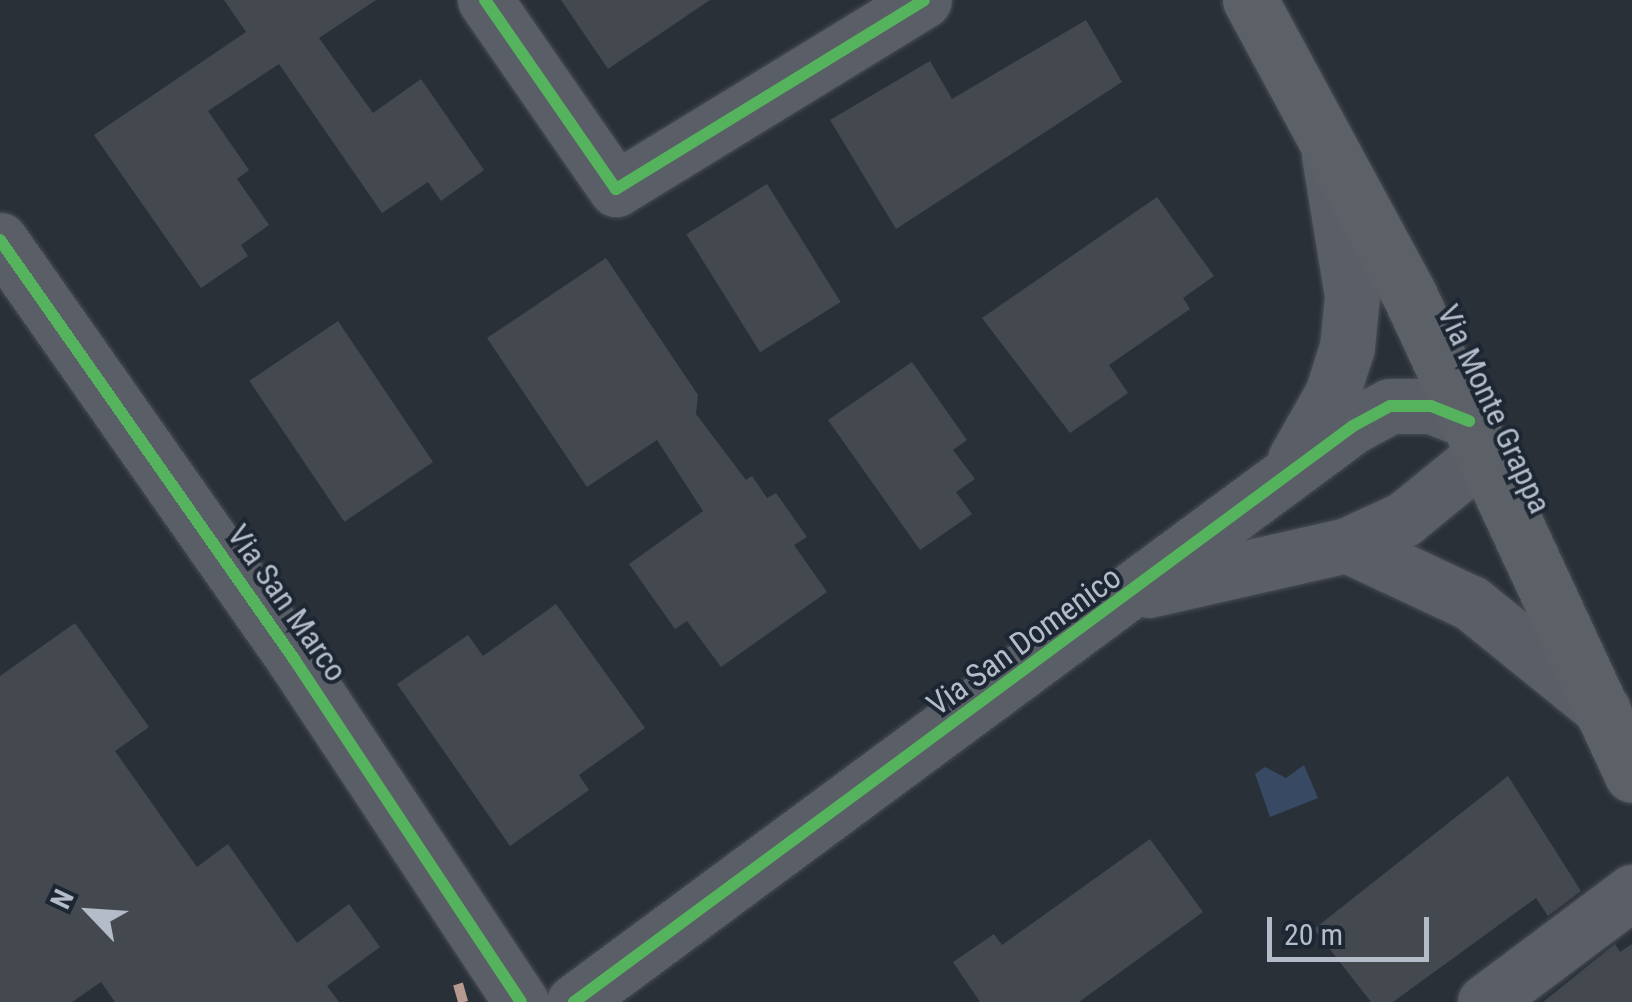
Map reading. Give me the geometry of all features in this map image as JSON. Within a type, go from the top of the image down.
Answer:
[{"type":"main road","name":"Via Monte Grappa","points":[[1250,0],[1325,137],[1477,437],[1632,774]]},
{"type":"street","points":[[485,0],[616,190],[924,0]]},
{"type":"street","name":"Via San Domenico","points":[[1288,470],[1332,394],[1347,347],[1352,296],[1325,137]]},
{"type":"street","name":"Via San Marco","points":[[0,240],[521,1002]]},
{"type":"street","name":"Via San Domenico","points":[[574,1002],[1136,593],[1288,470],[1390,406],[1431,406],[1477,437],[1404,519],[1346,545],[1136,593]]},
{"type":"street","points":[[1346,545],[1471,603],[1603,710]]},
{"type":"street","points":[[1485,1002],[1632,892]]},
{"type":"water","points":[[1304,765],[1318,798],[1270,817],[1255,774],[1265,767],[1286,778]]},
{"type":"building","points":[[224,0],[376,0],[319,38],[373,113],[421,79],[484,170],[441,201],[428,182],[382,213],[279,64],[208,111],[249,170],[237,179],[269,225],[241,245],[248,256],[201,288],[94,135],[246,32]]},
{"type":"building","points":[[561,0],[710,0],[608,69]]},
{"type":"building","points":[[1086,20],[1122,82],[896,229],[830,120],[930,61],[952,99]]},
{"type":"building","points":[[767,184],[841,302],[760,352],[686,234]]},
{"type":"building","points":[[1157,197],[1214,276],[1183,298],[1190,309],[1109,365],[1128,393],[1070,433],[982,318]]},
{"type":"building","points":[[606,258],[698,395],[696,414],[746,480],[752,476],[767,498],[776,493],[807,537],[794,545],[827,592],[721,667],[687,621],[675,629],[629,564],[703,511],[657,440],[587,487],[487,338]]},
{"type":"building","points":[[338,321],[433,462],[344,522],[249,381]]},
{"type":"building","points":[[912,362],[967,440],[953,450],[975,479],[956,492],[972,514],[920,550],[828,420]]},
{"type":"building","points":[[556,604],[645,728],[579,775],[589,790],[510,846],[397,684],[468,635],[483,656]]},
{"type":"building","points":[[75,623],[149,727],[115,751],[197,867],[228,844],[297,943],[349,904],[380,947],[327,986],[339,1002],[115,1002],[101,982],[72,1002],[0,1002],[0,676]]},
{"type":"building","points":[[1508,776],[1581,891],[1548,916],[1536,898],[1393,1002],[1371,1002],[1314,929]]},
{"type":"building","points":[[1150,839],[1203,912],[1079,1002],[980,1002],[953,962],[994,934],[1002,945]]},
{"type":"building","points":[[1615,944],[1620,952],[1632,944],[1632,1002],[1543,1002]]},
{"type":"marked path","points":[[458,984],[463,1002]]},
{"type":"cycle path","points":[[485,0],[616,189],[924,0]]},
{"type":"cycle path","points":[[0,240],[294,659],[521,1002]]},
{"type":"cycle path","points":[[574,1002],[1353,426],[1390,406],[1431,406],[1469,421]]}]
